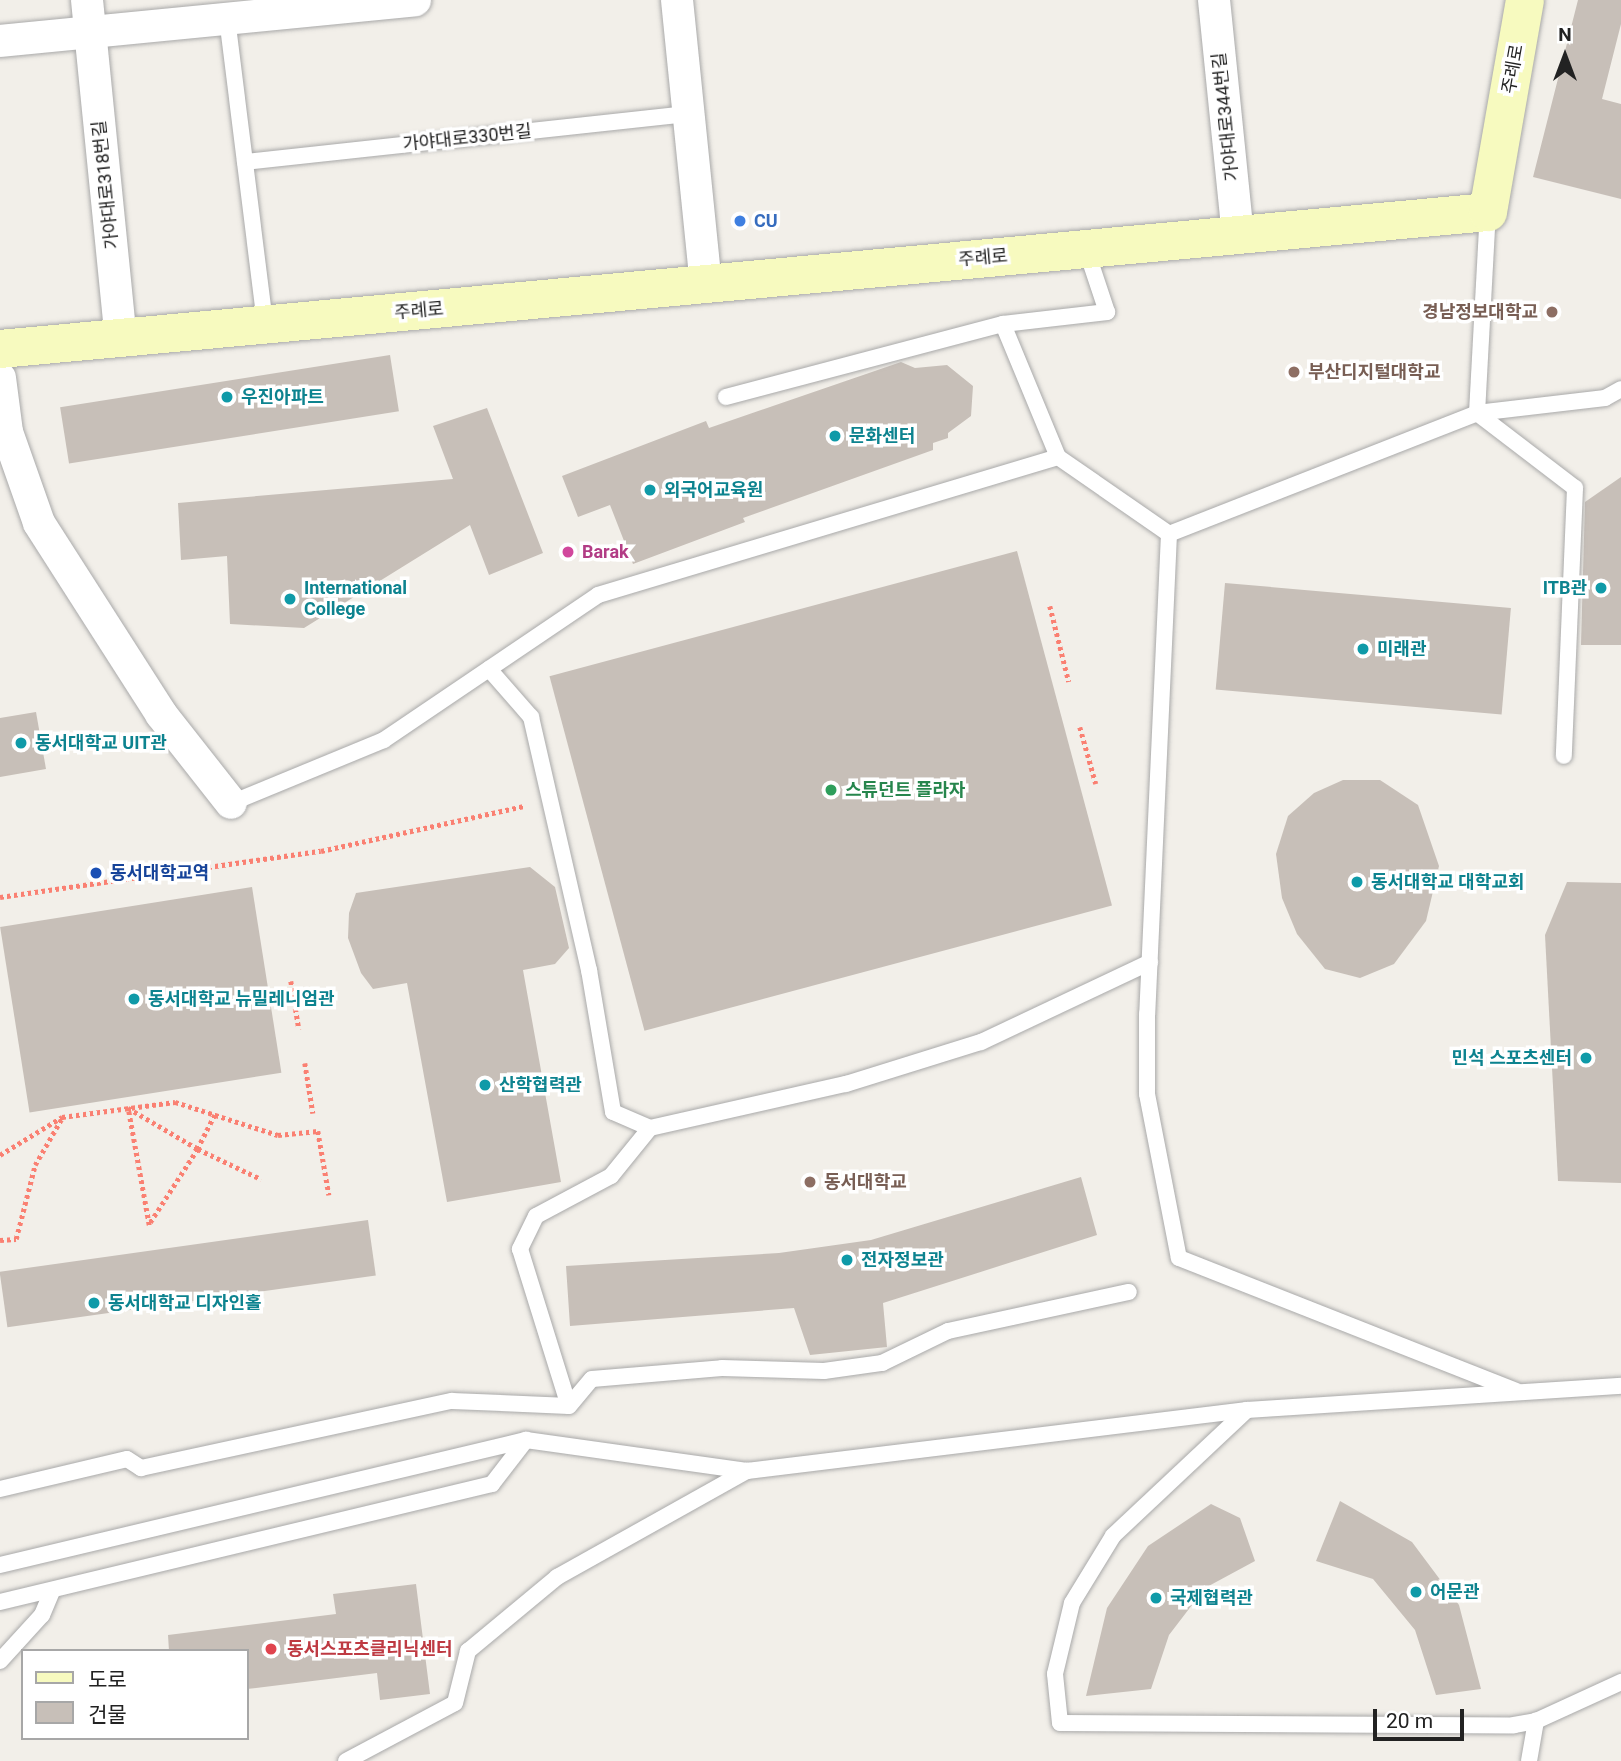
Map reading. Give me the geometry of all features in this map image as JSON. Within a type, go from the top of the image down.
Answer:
[{"type":"street","name":"가야대로318번길","points":[[87,0],[121,338]]},
{"type":"street","points":[[0,41],[415,0]]},
{"type":"street","points":[[677,0],[706,284]]},
{"type":"street","name":"가야대로344번길","points":[[1214,0],[1238,235]]},
{"type":"street","name":"주례로","points":[[0,349],[1488,212],[1525,0]]},
{"type":"street","points":[[0,378],[7,432],[39,523],[161,714],[231,803]]},
{"type":"lane","points":[[228,18],[265,325]]},
{"type":"lane","name":"가야대로330번길","points":[[245,162],[688,114]]},
{"type":"lane","points":[[1477,413],[1488,212]]},
{"type":"lane","points":[[726,397],[1003,324],[1107,312],[1086,248]]},
{"type":"lane","points":[[1003,324],[1058,457],[1169,534]]},
{"type":"lane","points":[[1169,534],[1477,413],[1605,398],[1621,389]]},
{"type":"lane","points":[[1477,413],[1576,488],[1564,756]]},
{"type":"lane","points":[[231,803],[384,740],[598,595],[1058,457]]},
{"type":"lane","points":[[1169,534],[1150,962],[1147,1094],[1178,1258],[1516,1391]]},
{"type":"lane","points":[[489,668],[531,717],[589,970],[613,1112],[650,1128],[846,1084],[981,1042],[1150,962]]},
{"type":"lane","points":[[569,1406],[520,1248],[536,1216],[611,1176],[650,1128]]},
{"type":"lane","points":[[569,1406],[592,1379],[722,1368],[824,1371],[882,1363],[948,1331],[1129,1292]]},
{"type":"lane","points":[[0,1565],[526,1440],[747,1471],[1247,1410],[1621,1386]]},
{"type":"lane","points":[[0,1489],[127,1459],[141,1468],[452,1401],[569,1406]]},
{"type":"lane","points":[[1247,1410],[1113,1536],[1072,1603],[1055,1674],[1060,1723],[1514,1725],[1536,1721],[1621,1682]]},
{"type":"lane","points":[[0,1602],[52,1592],[492,1484],[526,1440]]},
{"type":"lane","points":[[346,1761],[455,1703],[468,1651],[557,1577],[747,1471]]},
{"type":"lane","points":[[0,1661],[42,1615],[52,1592]]},
{"type":"lane","points":[[1529,1761],[1536,1721]]},
{"type":"path","points":[[1050,606],[1069,682]]},
{"type":"path","points":[[1080,727],[1096,785]]},
{"type":"path","points":[[0,897],[321,851],[524,806]]},
{"type":"path","points":[[291,981],[299,1029]]},
{"type":"path","points":[[305,1063],[313,1113]]},
{"type":"path","points":[[0,1155],[62,1117],[175,1102],[278,1135],[318,1131],[329,1195]]},
{"type":"path","points":[[128,1108],[149,1225],[198,1149],[215,1115]]},
{"type":"path","points":[[128,1108],[198,1149],[261,1179]]},
{"type":"path","points":[[0,1240],[16,1239],[35,1165],[62,1117]]},
{"type":"building","points":[[1578,0],[1621,0],[1621,24],[1602,99],[1621,104],[1621,199],[1533,177]]},
{"type":"building","name":"우진아파트","points":[[390,355],[399,411],[69,464],[60,407]]},
{"type":"building","points":[[901,362],[915,368],[947,365],[973,386],[971,416],[948,433],[948,438],[933,443],[933,450],[743,518],[745,522],[633,564],[610,505],[578,517],[562,476],[706,421],[709,428]]},
{"type":"building","points":[[487,408],[543,553],[489,575],[470,525],[304,628],[230,624],[227,556],[181,560],[178,503],[453,479],[433,426]]},
{"type":"building","name":"ITB관","points":[[1621,477],[1621,645],[1581,645],[1585,502]]},
{"type":"building","name":"스튜던트 플라자","points":[[1017,551],[1112,905],[644,1031],[549,676]]},
{"type":"building","name":"미래관","points":[[1225,583],[1511,608],[1502,715],[1216,690]]},
{"type":"building","name":"동서대학교 UIT관","points":[[36,712],[46,769],[0,777],[0,718]]},
{"type":"building","name":"동서대학교 대학교회","points":[[1343,780],[1380,780],[1418,805],[1439,866],[1426,921],[1394,964],[1360,978],[1325,969],[1297,934],[1282,898],[1276,854],[1288,816],[1314,793]]},
{"type":"building","name":"산학협력관","points":[[530,867],[555,887],[569,948],[555,964],[523,970],[561,1182],[447,1202],[407,983],[373,989],[361,973],[348,938],[349,913],[356,893]]},
{"type":"building","name":"민석 스포츠센터","points":[[1567,882],[1621,883],[1621,1183],[1558,1181],[1545,935]]},
{"type":"building","name":"동서대학교 뉴밀레니엄관","points":[[252,887],[281,1073],[30,1113],[0,927]]},
{"type":"building","name":"전자정보관","points":[[1081,1177],[1097,1235],[883,1303],[887,1347],[810,1355],[794,1308],[570,1326],[566,1266],[779,1253],[871,1240]]},
{"type":"building","name":"동서대학교 디자인홀","points":[[368,1220],[376,1275],[7,1327],[0,1272]]},
{"type":"building","name":"어문관","points":[[1340,1501],[1412,1542],[1459,1605],[1481,1689],[1436,1695],[1415,1630],[1373,1579],[1316,1561]]},
{"type":"building","name":"국제협력관","points":[[1211,1504],[1240,1518],[1255,1561],[1205,1588],[1169,1635],[1151,1689],[1086,1696],[1107,1608],[1148,1546]]},
{"type":"building","points":[[416,1584],[430,1694],[380,1700],[377,1673],[248,1689],[248,1649],[169,1649],[168,1635],[336,1614],[333,1594]]},
{"type":"place","name":"CU","points":[[740,221]]},
{"type":"place","name":"경남정보대학교","points":[[1552,312]]},
{"type":"place","name":"부산디지털대학교","points":[[1294,372]]},
{"type":"place","name":"우진아파트","points":[[227,397]]},
{"type":"place","name":"문화센터","points":[[835,436]]},
{"type":"place","name":"외국어교육원","points":[[650,490]]},
{"type":"place","name":"Barak","points":[[568,552]]},
{"type":"place","name":"ITB관","points":[[1601,588]]},
{"type":"place","name":"International College","points":[[290,599]]},
{"type":"place","name":"미래관","points":[[1363,649]]},
{"type":"place","name":"동서대학교 UIT관","points":[[21,743]]},
{"type":"place","name":"스튜던트 플라자","points":[[831,790]]},
{"type":"place","name":"동서대학교역","points":[[96,873]]},
{"type":"place","name":"동서대학교 대학교회","points":[[1357,882]]},
{"type":"place","name":"동서대학교 뉴밀레니엄관","points":[[134,999]]},
{"type":"place","name":"민석 스포츠센터","points":[[1586,1058]]},
{"type":"place","name":"산학협력관","points":[[485,1085]]},
{"type":"place","name":"동서대학교","points":[[810,1182]]},
{"type":"place","name":"전자정보관","points":[[847,1260]]},
{"type":"place","name":"동서대학교 디자인홀","points":[[94,1303]]},
{"type":"place","name":"어문관","points":[[1416,1592]]},
{"type":"place","name":"국제협력관","points":[[1156,1598]]},
{"type":"place","name":"동서스포츠클리닉센터","points":[[271,1649]]}]
